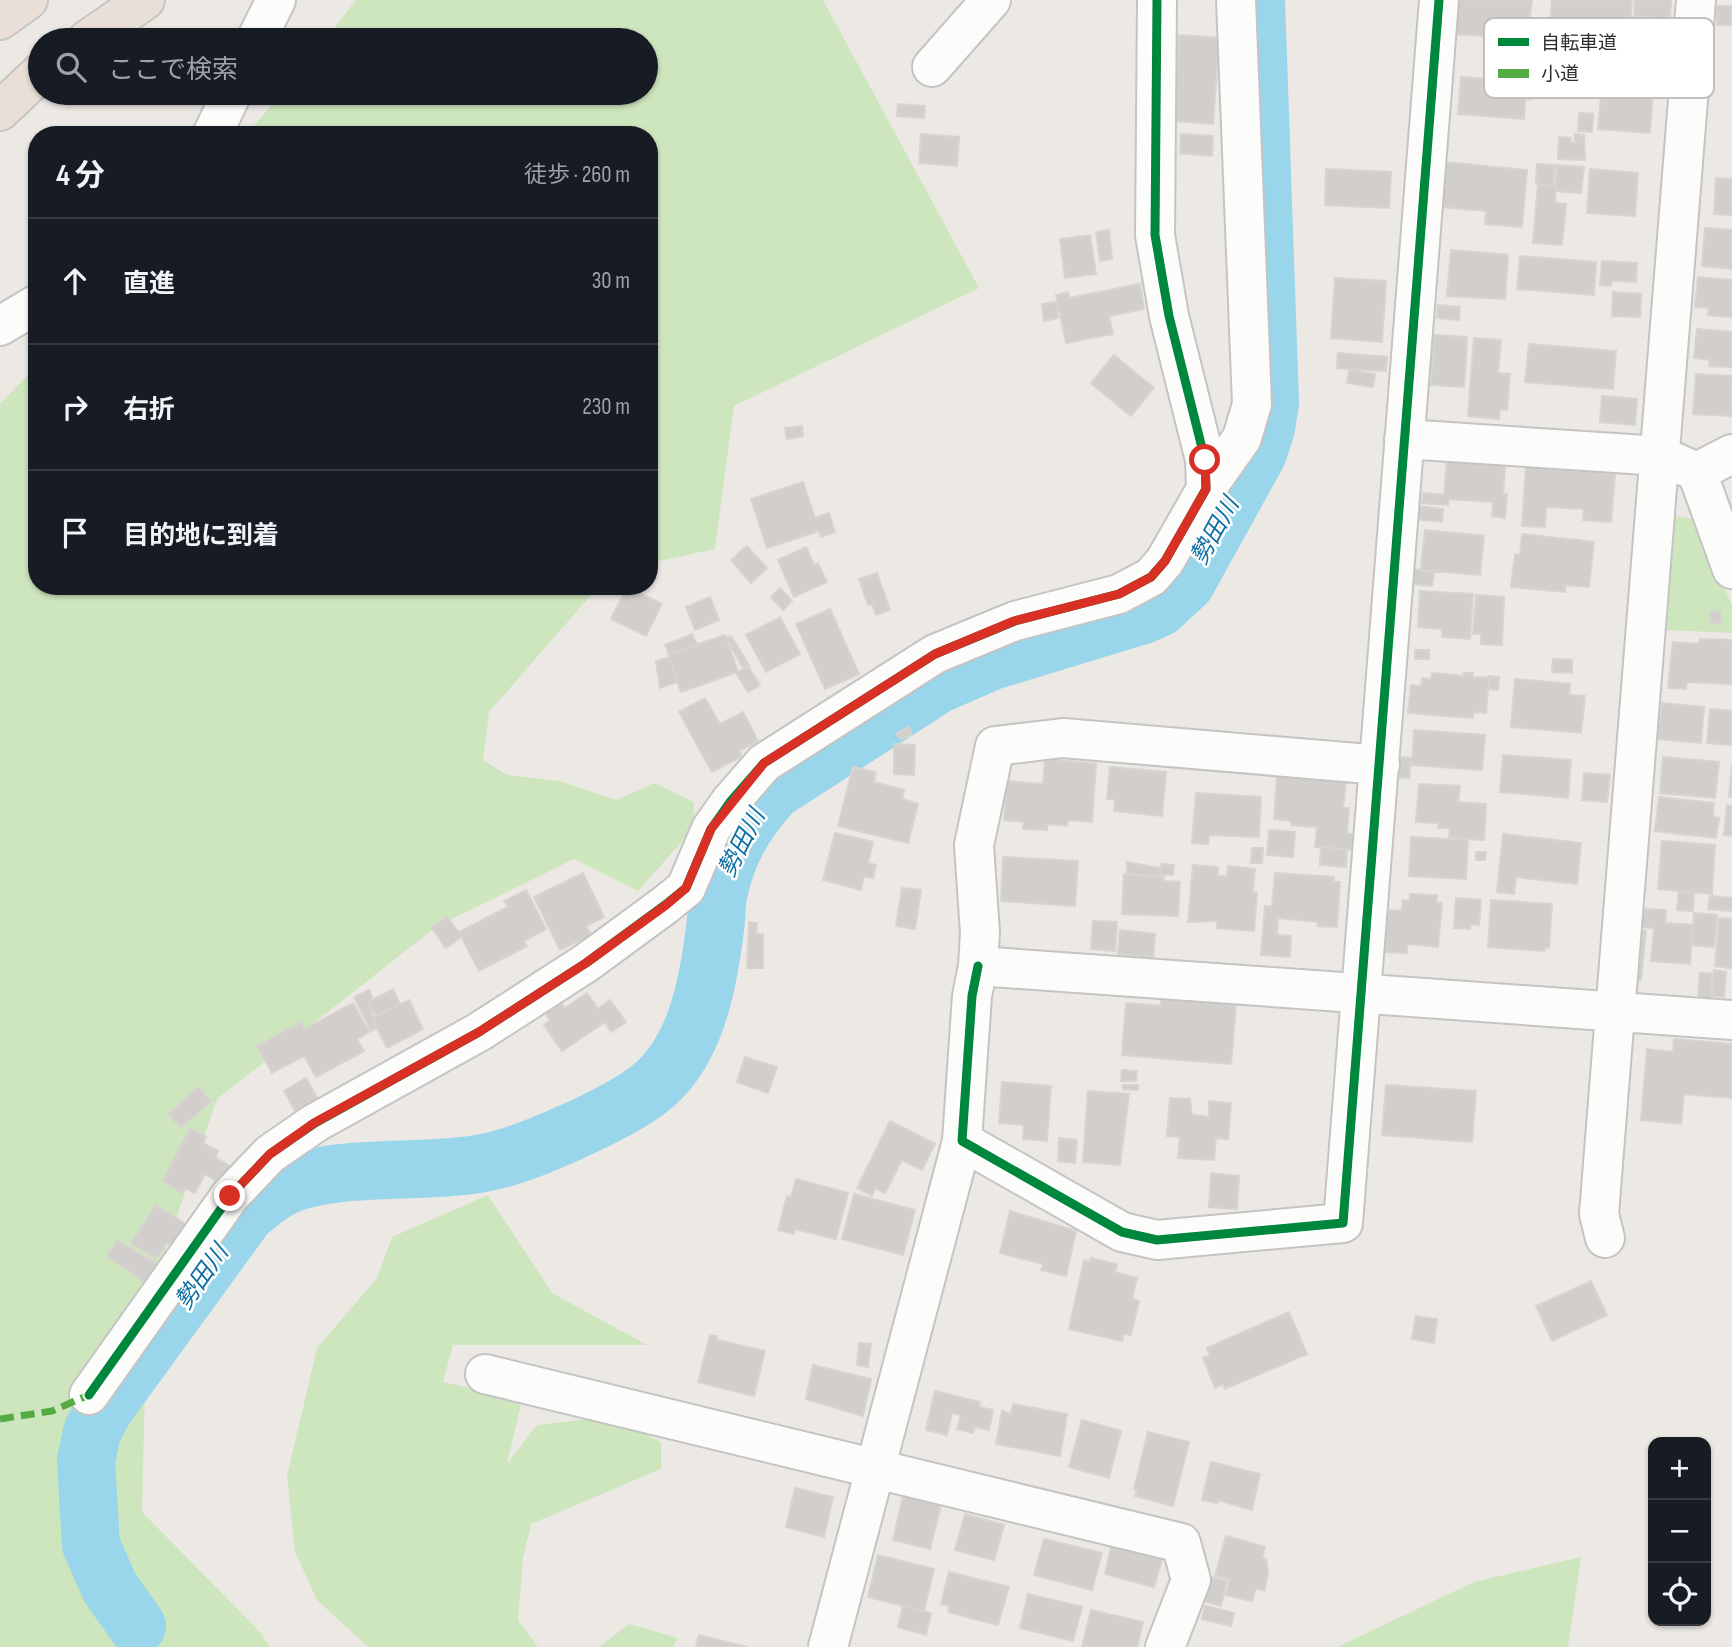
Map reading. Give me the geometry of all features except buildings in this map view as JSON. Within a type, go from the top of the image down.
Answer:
[{"type":"highway","points":[[0,20],[23,0]]},
{"type":"highway","points":[[0,20],[28,0]]},
{"type":"highway","points":[[93,28],[125,0]]},
{"type":"highway","points":[[104,28],[145,0]]},
{"type":"highway","points":[[0,111],[28,85]]},
{"type":"street","points":[[262,28],[276,0]]},
{"type":"street","points":[[932,67],[991,0]]},
{"type":"street","points":[[1157,0],[1155,234],[1169,316],[1205,460],[1206,489]]},
{"type":"street","points":[[89,1395],[230,1196],[270,1154],[314,1123],[479,1032],[586,963],[666,905],[686,888],[711,829],[764,763],[935,654],[1014,621],[1119,594],[1151,577],[1165,561],[1206,489],[1242,438],[1252,404],[1236,0]]},
{"type":"street","points":[[962,1141],[1122,1232],[1157,1240],[1343,1223],[1352,1075],[1362,993],[1439,0]]},
{"type":"street","points":[[1695,18],[1696,0]]},
{"type":"street","points":[[1605,1238],[1599,1214],[1688,98]]},
{"type":"street","points":[[216,126],[226,105]]},
{"type":"street","points":[[0,326],[28,309]]},
{"type":"street","points":[[1404,439],[1661,456],[1698,472],[1732,569]]},
{"type":"street","points":[[1698,472],[1732,454]]},
{"type":"street","points":[[828,1647],[962,1141],[972,996],[981,933],[974,845],[995,746],[1063,738],[1380,765]]},
{"type":"street","points":[[978,966],[1732,1020]]},
{"type":"street","points":[[485,1374],[1181,1544],[1191,1580],[1166,1647]]},
{"type":"green space","points":[[356,0],[823,0],[979,288],[734,406],[715,549],[658,561],[658,126],[254,126],[272,105],[658,105],[658,28],[334,28]]},
{"type":"green space","points":[[28,375],[28,595],[591,595],[489,712],[483,760],[507,775],[559,781],[616,800],[654,783],[694,802],[695,827],[638,891],[574,859],[436,927],[217,1099],[147,1304],[142,1512],[260,1632],[270,1647],[0,1647],[0,404]]},
{"type":"green space","points":[[1673,516],[1697,519],[1732,606],[1732,633],[1665,630]]},
{"type":"green space","points":[[488,1195],[552,1293],[647,1345],[453,1345],[443,1382],[522,1400],[507,1464],[537,1425],[617,1416],[661,1443],[661,1469],[531,1524],[523,1558],[518,1620],[538,1647],[368,1647],[317,1600],[295,1552],[287,1476],[317,1348],[377,1278],[392,1237]]},
{"type":"green space","points":[[1581,1557],[1568,1647],[1337,1647],[1474,1582]]},
{"type":"green space","points":[[629,1624],[678,1638],[673,1647],[599,1647]]},
{"type":"waterway","name":"勢田川","points":[[137,1626],[110,1588],[91,1545],[86,1461],[92,1432],[104,1409],[246,1214],[278,1190],[311,1178],[359,1171],[461,1166],[501,1159],[569,1133],[614,1111],[648,1090],[678,1057],[697,1017],[708,972],[718,897],[728,860],[740,835],[773,791],[937,685],[992,661],[1143,615],[1159,608],[1186,583],[1258,453],[1270,403],[1256,0]]},
{"type":"marked path","points":[[0,1419],[52,1411],[89,1395]]},
{"type":"cycle path","points":[[89,1395],[230,1196],[270,1154],[315,1123],[479,1032],[586,963],[665,905],[686,888],[711,829],[764,763],[935,654],[1015,621],[1119,594],[1151,577],[1165,561],[1206,489],[1205,460],[1169,316],[1155,235],[1157,0]]},
{"type":"cycle path","points":[[978,966],[972,996],[962,1141],[1122,1232],[1157,1240],[1343,1223],[1439,0]]},
{"type":"route","points":[[230,1196],[270,1154],[314,1123],[479,1032],[586,963],[666,905],[686,888],[711,829],[764,763],[935,654],[975,635],[1014,621],[1119,594],[1151,577],[1165,561],[1206,489],[1205,460]]}]
